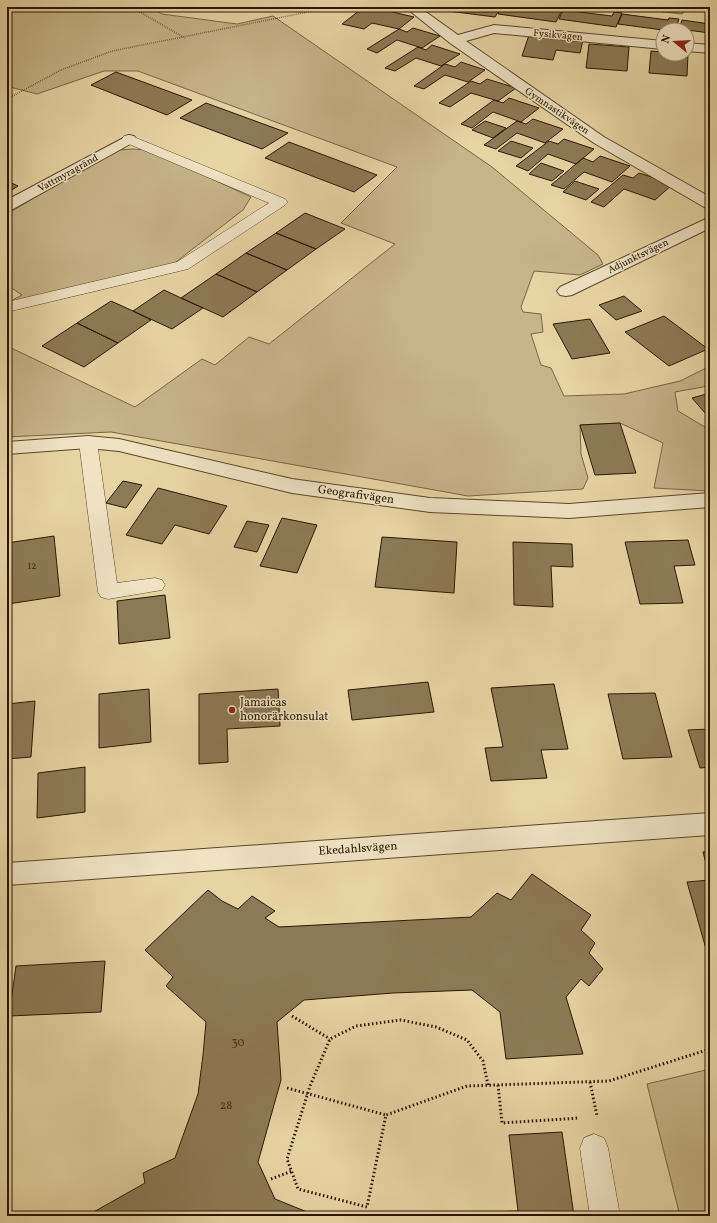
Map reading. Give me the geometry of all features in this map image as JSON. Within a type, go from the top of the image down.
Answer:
[{"type":"street","name":"Gymnastikvägen","points":[[411,7],[511,80],[599,140],[710,204]]},
{"type":"street","name":"Fysikvägen","points":[[455,40],[494,29],[655,44]]},
{"type":"street","points":[[695,48],[710,49]]},
{"type":"street","name":"Vattmyragränd","points":[[7,206],[129,139]]},
{"type":"street","name":"Adjunktsvägen","points":[[566,291],[710,222]]},
{"type":"street","name":"Geografivägen","points":[[7,448],[88,442],[119,445],[292,486],[430,505],[569,511],[710,500]]},
{"type":"street","name":"Ekedahlsvägen","points":[[7,874],[710,824]]},
{"type":"lane","points":[[7,308],[182,266],[280,202],[129,139]]},
{"type":"lane","points":[[88,442],[108,592],[155,585]]},
{"type":"lane","points":[[594,1148],[606,1216]]},
{"type":"path","points":[[131,7],[186,38]]},
{"type":"path","points":[[7,99],[62,70],[112,51],[161,40],[186,38],[333,7]]},
{"type":"path","points":[[292,1016],[330,1039]]},
{"type":"path","points":[[386,1115],[367,1207],[298,1189],[287,1159],[308,1093],[330,1039],[356,1026],[401,1020],[436,1027],[467,1040],[483,1061],[488,1085]]},
{"type":"path","points":[[287,1088],[386,1115],[468,1086],[609,1082],[710,1049]]},
{"type":"path","points":[[589,1118],[597,1117],[590,1082]]},
{"type":"path","points":[[498,1085],[502,1123],[581,1118]]},
{"type":"path","points":[[271,1179],[292,1171]]},
{"type":"shaded area","points":[[7,7],[150,7],[162,14],[237,24],[273,16],[492,167],[598,255],[603,264],[580,275],[534,271],[521,307],[523,312],[541,314],[543,332],[531,334],[541,365],[551,368],[564,396],[624,394],[680,381],[710,366],[710,383],[703,387],[675,392],[678,411],[710,430],[710,491],[654,488],[663,443],[620,423],[580,425],[581,454],[588,478],[583,489],[468,496],[111,432],[7,437],[7,346],[135,407],[202,359],[215,365],[249,337],[269,344],[395,244],[341,223],[397,167],[138,71],[104,71],[37,94],[10,87],[7,89]]},
{"type":"shaded area","points":[[620,7],[688,7],[682,14]]},
{"type":"shaded area","points":[[120,150],[149,150],[251,197],[243,210],[172,265],[7,303],[22,295],[7,285],[7,214],[105,156]]},
{"type":"shaded area","points":[[710,1069],[710,1116],[706,1124],[710,1129],[710,1216],[680,1216],[647,1084]]},
{"type":"building","points":[[364,7],[371,7],[414,17],[399,29],[372,23],[364,29],[342,24]]},
{"type":"building","points":[[442,7],[501,7],[495,17],[440,10]]},
{"type":"building","points":[[502,7],[519,7],[550,11],[552,7],[563,8],[556,22],[498,14]]},
{"type":"building","points":[[563,10],[612,16],[614,12],[622,13],[616,27],[559,19]]},
{"type":"building","points":[[622,14],[668,20],[669,18],[679,19],[678,22],[655,22],[655,29],[618,24]]},
{"type":"building","points":[[682,20],[710,24],[710,33],[695,31],[695,22],[681,22]]},
{"type":"building","points":[[413,28],[440,36],[422,48],[397,40],[377,53],[367,49],[399,29],[407,32]]},
{"type":"building","points":[[529,35],[583,40],[580,53],[556,50],[553,60],[522,56]]},
{"type":"building","points":[[589,44],[629,47],[627,71],[586,68]]},
{"type":"building","points":[[432,45],[460,54],[441,66],[416,58],[395,71],[385,68],[418,47],[426,50]]},
{"type":"building","points":[[651,51],[655,51],[655,62],[688,62],[687,76],[649,73]]},
{"type":"building","points":[[461,62],[485,70],[468,82],[445,75],[424,89],[414,86],[445,64],[455,67]]},
{"type":"building","points":[[116,72],[192,100],[167,115],[91,85]]},
{"type":"building","points":[[487,79],[516,88],[498,101],[471,93],[450,107],[439,103],[471,81],[480,84]]},
{"type":"building","points":[[509,98],[539,108],[521,122],[493,112],[472,128],[461,124],[494,100],[503,103]]},
{"type":"building","points":[[206,103],[288,133],[262,149],[180,118]]},
{"type":"building","points":[[533,119],[563,129],[545,143],[517,133],[496,149],[484,145],[517,121],[526,124]]},
{"type":"building","points":[[485,121],[506,128],[493,138],[472,130]]},
{"type":"building","points":[[564,139],[594,149],[576,164],[548,154],[528,171],[516,166],[549,141],[558,144]]},
{"type":"building","points":[[511,141],[533,148],[521,158],[498,151]]},
{"type":"building","points":[[289,142],[377,175],[354,192],[265,158]]},
{"type":"building","points":[[600,156],[630,166],[612,182],[584,172],[564,189],[551,185],[583,158],[593,162]]},
{"type":"building","points":[[541,163],[564,171],[552,181],[529,174]]},
{"type":"building","points":[[639,173],[673,184],[655,200],[624,189],[604,207],[591,202],[623,175],[633,178]]},
{"type":"building","points":[[7,181],[18,186],[7,193]]},
{"type":"building","points":[[575,181],[599,189],[586,200],[563,192]]},
{"type":"building","points":[[305,213],[345,229],[316,249],[276,233]]},
{"type":"building","points":[[276,233],[316,249],[287,270],[246,253]]},
{"type":"building","points":[[246,253],[287,270],[257,292],[216,274]]},
{"type":"building","points":[[216,274],[257,292],[223,317],[181,298]]},
{"type":"building","points":[[164,290],[203,308],[172,329],[133,311]]},
{"type":"building","points":[[624,296],[642,311],[616,320],[599,305]]},
{"type":"building","points":[[111,301],[151,320],[118,343],[77,323]]},
{"type":"building","points":[[664,316],[708,349],[669,366],[625,332]]},
{"type":"building","points":[[590,319],[610,353],[572,359],[553,324]]},
{"type":"building","points":[[77,323],[118,343],[84,367],[42,346]]},
{"type":"building","points":[[710,393],[710,412],[705,413],[692,398]]},
{"type":"building","points":[[620,423],[636,473],[595,475],[580,425]]},
{"type":"building","points":[[123,481],[142,485],[126,508],[106,503]]},
{"type":"building","points":[[158,488],[227,506],[209,534],[175,525],[162,544],[126,535]]},
{"type":"building","points":[[282,518],[317,525],[297,573],[260,566]]},
{"type":"building","points":[[247,521],[269,525],[257,552],[234,547]]},
{"type":"building","points":[[54,536],[60,596],[8,604],[7,543]]},
{"type":"building","points":[[382,537],[457,542],[454,593],[375,587]]},
{"type":"building","points":[[688,540],[695,565],[674,566],[683,603],[640,604],[625,542]]},
{"type":"building","points":[[513,542],[572,544],[573,567],[551,566],[553,607],[514,605]]},
{"type":"building","points":[[165,595],[170,638],[119,644],[117,601]]},
{"type":"building","points":[[428,682],[434,712],[352,720],[348,690]]},
{"type":"building","points":[[554,684],[568,749],[541,750],[547,778],[491,781],[485,748],[503,747],[491,688]]},
{"type":"building","points":[[149,689],[151,742],[99,748],[99,694]]},
{"type":"building","points":[[278,689],[280,726],[227,729],[228,762],[199,764],[199,694]]},
{"type":"building","points":[[655,693],[672,757],[623,759],[608,694]]},
{"type":"building","points":[[35,701],[31,757],[7,759],[7,704]]},
{"type":"building","points":[[710,729],[710,767],[700,768],[688,730]]},
{"type":"building","points":[[85,767],[85,812],[37,818],[38,773]]},
{"type":"building","points":[[710,851],[710,867],[707,867],[703,852]]},
{"type":"building","points":[[532,874],[591,915],[581,930],[595,943],[589,953],[603,969],[589,986],[581,979],[566,997],[583,1054],[506,1059],[500,1012],[472,990],[393,993],[304,1000],[277,1022],[281,1080],[258,1162],[275,1199],[317,1216],[91,1216],[90,1214],[145,1183],[143,1173],[175,1158],[198,1094],[206,1022],[166,986],[173,977],[145,950],[208,890],[222,901],[238,909],[252,896],[275,911],[265,918],[279,927],[471,917],[497,893],[511,900]]},
{"type":"building","points":[[710,880],[710,963],[687,882]]},
{"type":"building","points":[[105,961],[101,1012],[9,1016],[16,966]]},
{"type":"building","points":[[562,1132],[574,1216],[393,1216],[518,1211],[509,1135]]},
{"type":"place","name":"Jamaicas honorärkonsulat","points":[[232,710]]}]
